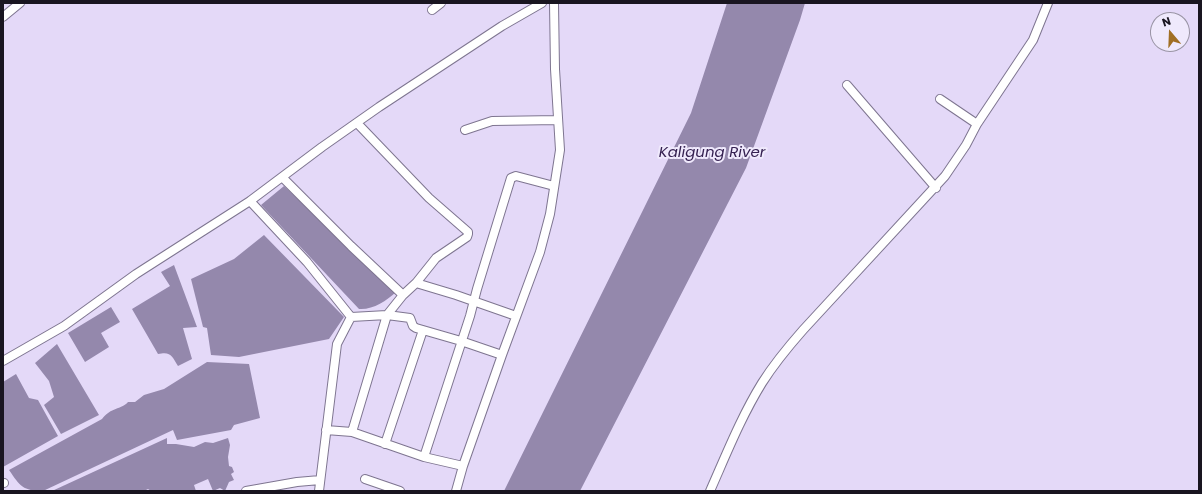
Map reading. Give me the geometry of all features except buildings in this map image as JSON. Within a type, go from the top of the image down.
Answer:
[{"type":"street","points":[[3,18],[20,3]]},
{"type":"street","points":[[432,10],[441,3]]},
{"type":"street","points":[[3,361],[64,326],[136,274],[250,201],[322,147],[357,123],[502,26],[542,3]]},
{"type":"street","points":[[456,491],[463,466],[502,355],[540,252],[550,214],[560,150],[554,3]]},
{"type":"street","points":[[710,491],[742,420],[762,384],[781,356],[803,330],[936,188],[966,145],[977,124],[1033,40],[1048,3]]},
{"type":"street","points":[[847,85],[936,188]]},
{"type":"street","points":[[940,99],[977,124]]},
{"type":"street","points":[[465,130],[492,121],[558,120]]},
{"type":"street","points":[[352,432],[388,315],[403,294],[416,283],[436,258],[467,237],[468,233],[429,198],[357,123]]},
{"type":"street","points":[[424,457],[511,178],[516,176],[554,186]]},
{"type":"street","points":[[282,177],[403,294]]},
{"type":"street","points":[[250,201],[307,262],[351,317]]},
{"type":"street","points":[[416,283],[516,316]]},
{"type":"street","points":[[351,317],[388,315],[410,318],[413,326],[502,355]]},
{"type":"street","points":[[319,491],[336,344],[351,317]]},
{"type":"street","points":[[385,444],[423,330]]},
{"type":"street","points":[[326,430],[352,432],[424,457],[463,466]]},
{"type":"street","points":[[365,479],[400,491]]},
{"type":"street","points":[[246,491],[297,482],[320,480]]},
{"type":"water","name":"Kaligung River","points":[[727,3],[805,3],[746,168],[580,491],[504,491],[691,113]]},
{"type":"water","points":[[284,186],[396,292],[379,304],[369,308],[359,309],[261,205]]},
{"type":"water","points":[[264,235],[344,317],[329,339],[239,357],[211,355],[207,328],[203,327],[191,279],[234,259]]},
{"type":"water","points":[[174,265],[197,327],[183,328],[192,359],[178,366],[171,355],[166,353],[158,354],[132,309],[170,286],[161,272]]},
{"type":"water","points":[[111,307],[120,322],[101,333],[109,347],[85,362],[68,333]]},
{"type":"water","points":[[57,344],[99,415],[61,434],[44,405],[54,397],[49,381],[35,363]]},
{"type":"water","points":[[207,362],[249,364],[260,418],[234,425],[231,430],[177,440],[173,430],[43,491],[26,489],[19,484],[9,470],[102,419],[112,410],[125,405],[128,402],[135,402],[144,395],[164,389]]},
{"type":"water","points":[[16,374],[29,398],[38,400],[58,436],[3,467],[3,382]]},
{"type":"water","points":[[167,438],[167,444],[194,447],[205,442],[213,443],[228,438],[230,445],[228,457],[229,466],[232,467],[234,472],[231,474],[234,480],[229,482],[225,491],[220,488],[213,491],[208,479],[194,485],[196,491],[151,491],[148,489],[144,491],[52,491]]}]
